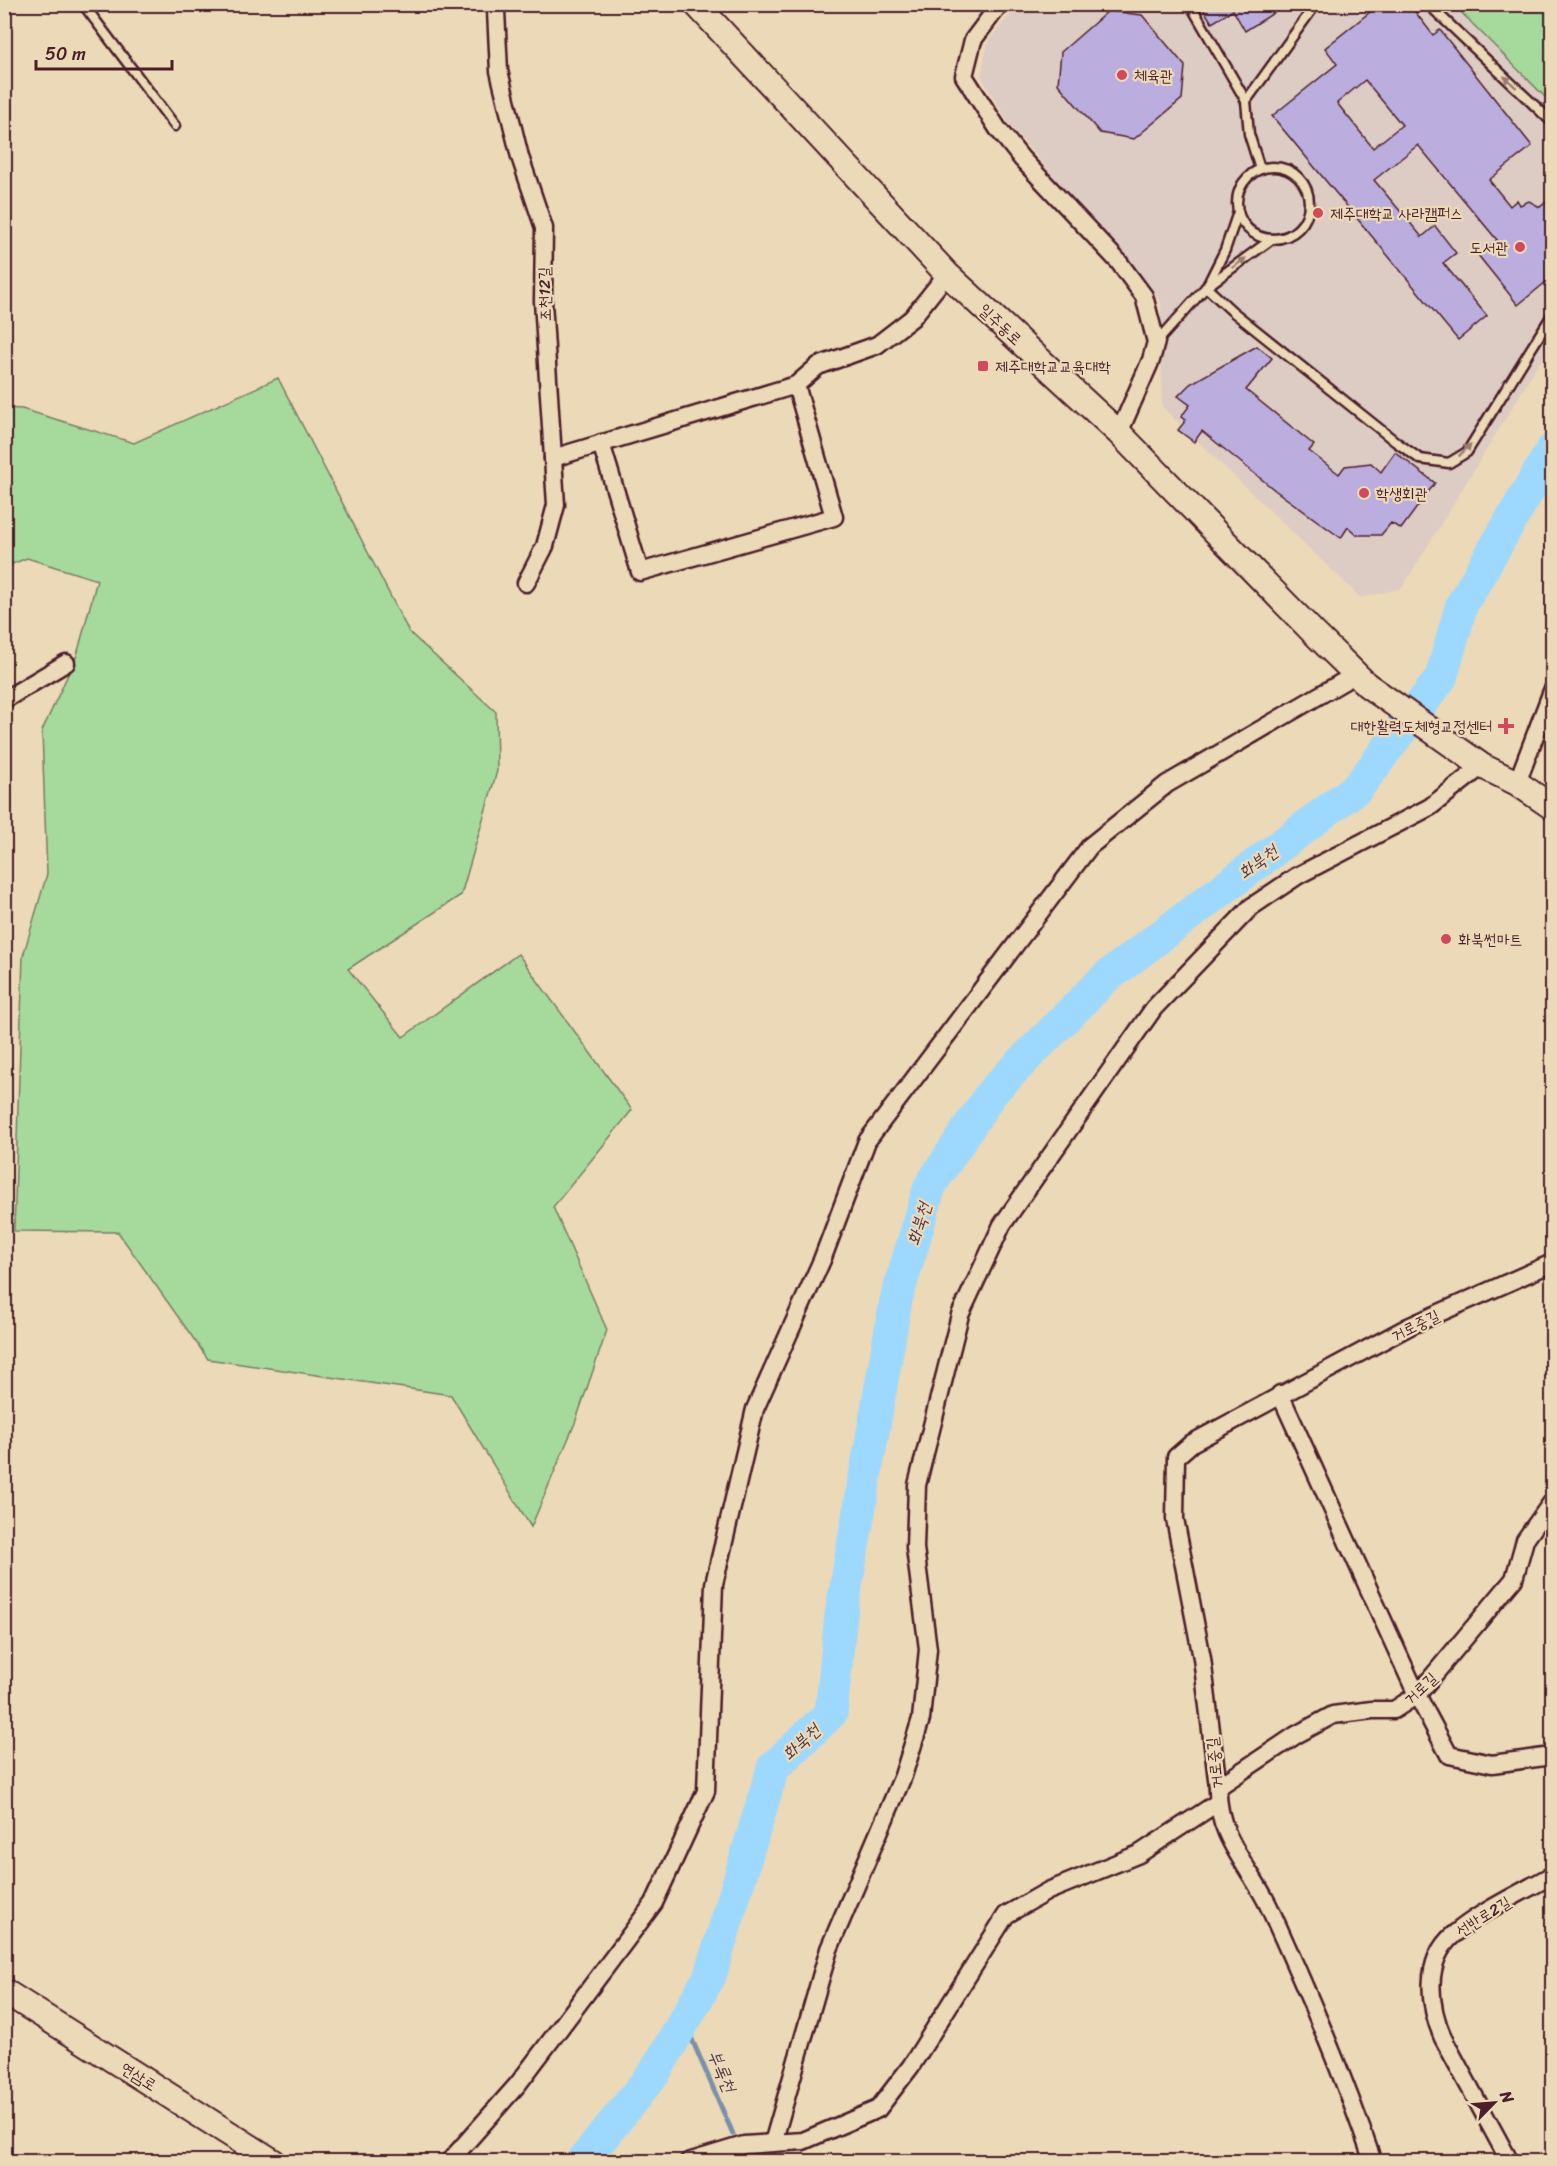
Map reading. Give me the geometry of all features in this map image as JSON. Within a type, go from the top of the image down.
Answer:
[{"type":"main road","name":"일주동로","points":[[696,4],[947,274],[1119,433],[1361,679],[1482,766]]},
{"type":"main road","points":[[1482,766],[1517,783],[1552,807]]},
{"type":"main road","name":"연삼로","points":[[4,1991],[274,2162]]},
{"type":"street","name":"조천12길","points":[[498,4],[496,11],[500,71],[520,157],[544,228],[543,301],[556,506],[545,546],[526,583]]},
{"type":"street","points":[[1000,4],[973,40],[964,76],[998,129],[1016,152],[1118,261],[1144,296],[1156,342],[1151,360],[1119,433]]},
{"type":"street","points":[[553,458],[796,386],[818,366],[877,345],[912,318],[947,274]]},
{"type":"street","points":[[601,443],[640,572],[834,517],[796,386]]},
{"type":"street","points":[[4,700],[66,663]]},
{"type":"street","points":[[449,2162],[518,2085],[654,1903],[706,1791],[714,1584],[755,1409],[822,1260],[867,1141],[1090,846],[1167,783],[1361,679]]},
{"type":"street","points":[[1517,783],[1552,691]]},
{"type":"street","points":[[773,2143],[829,1950],[903,1776],[921,1719],[928,1649],[915,1548],[917,1485],[960,1315],[1002,1225],[1154,1008],[1251,907],[1297,876],[1430,807],[1482,766]]},
{"type":"street","name":"거로중길","points":[[1373,2162],[1342,2076],[1270,1908],[1231,1846],[1217,1795],[1202,1658],[1175,1519],[1176,1457],[1192,1443],[1410,1326],[1552,1263]]},
{"type":"street","points":[[1280,1394],[1417,1695],[1449,1755],[1492,1764],[1552,1756]]},
{"type":"street","name":"거로길","points":[[688,2162],[744,2145],[803,2141],[878,2109],[911,2066],[1006,1915],[1048,1891],[1139,1854],[1296,1735],[1333,1715],[1394,1710],[1417,1695],[1514,1579],[1525,1540],[1552,1502]]},
{"type":"street","name":"선반로2길","points":[[1510,2162],[1434,2019],[1431,1999],[1432,1974],[1438,1956],[1451,1936],[1473,1920],[1552,1875]]},
{"type":"lane","points":[[83,4],[175,126]]},
{"type":"lane","points":[[1190,4],[1246,101],[1249,134],[1260,169]]},
{"type":"lane","points":[[1246,101],[1316,4]]},
{"type":"lane","points":[[1428,4],[1552,122]]},
{"type":"lane","points":[[1283,168],[1293,173],[1307,191],[1309,203],[1302,224],[1294,232],[1284,237],[1272,239],[1261,237],[1250,231],[1238,212],[1236,202],[1238,191],[1251,174],[1260,169],[1283,168]]},
{"type":"lane","points":[[1206,287],[1225,250],[1238,212]]},
{"type":"lane","points":[[1156,342],[1206,287],[1272,239]]},
{"type":"lane","points":[[1206,287],[1232,311],[1396,442],[1420,459],[1449,463],[1467,452],[1552,315]]},
{"type":"shaded area","name":"제주대학교 사라캠퍼스","points":[[1018,5],[1552,5],[1552,342],[1402,588],[1361,598],[1162,407],[1161,302],[1008,123],[981,76],[988,41]]},
{"type":"green space","points":[[1454,5],[1552,5],[1552,104]]},
{"type":"green space","points":[[278,378],[409,632],[496,712],[497,771],[461,895],[348,969],[403,1037],[518,954],[632,1110],[553,1207],[607,1330],[575,1423],[531,1527],[451,1395],[208,1359],[118,1232],[14,1231],[23,956],[47,874],[42,731],[77,655],[97,580],[27,558],[5,567],[5,408],[22,409],[134,443]]},
{"type":"building","points":[[1200,4],[1288,4],[1245,31],[1233,10],[1212,23]]},
{"type":"building","points":[[1380,4],[1409,4],[1433,35],[1440,30],[1532,146],[1489,180],[1510,206],[1517,200],[1520,205],[1529,201],[1540,207],[1552,197],[1552,277],[1518,305],[1478,255],[1497,240],[1418,145],[1374,180],[1422,237],[1435,226],[1456,253],[1443,263],[1487,316],[1458,340],[1272,116],[1337,64],[1325,48]],"holes":[[[1365,80],[1402,125],[1373,148],[1337,103]]]},
{"type":"building","name":"체육관","points":[[1108,11],[1142,15],[1185,66],[1182,99],[1134,139],[1100,133],[1058,84],[1061,52]]},
{"type":"building","points":[[1257,346],[1272,358],[1246,390],[1314,445],[1309,451],[1339,474],[1345,466],[1371,463],[1381,472],[1395,452],[1435,483],[1401,529],[1391,523],[1381,535],[1357,535],[1348,527],[1341,538],[1276,491],[1202,431],[1194,442],[1178,430],[1186,420],[1181,417],[1190,405],[1178,396],[1190,384]]},
{"type":"waterway","name":"화북천","points":[[582,2162],[655,2072],[710,1976],[773,1768],[831,1713],[841,1615],[896,1300],[930,1186],[992,1092],[1104,979],[1358,787],[1441,678],[1462,604],[1552,450]]},
{"type":"waterway","name":"부록천","points":[[684,2021],[733,2134]]},
{"type":"place","name":"체육관","points":[[1122,75]]},
{"type":"place","name":"제주대학교 사라캠퍼스","points":[[1318,213]]},
{"type":"place","name":"도서관","points":[[1520,247]]},
{"type":"place","name":"제주대학교교육대학","points":[[983,366]]},
{"type":"place","name":"학생회관","points":[[1364,493]]},
{"type":"place","name":"대한활력도체형교정센터","points":[[1506,726]]},
{"type":"place","name":"화북썬마트","points":[[1446,939]]}]
